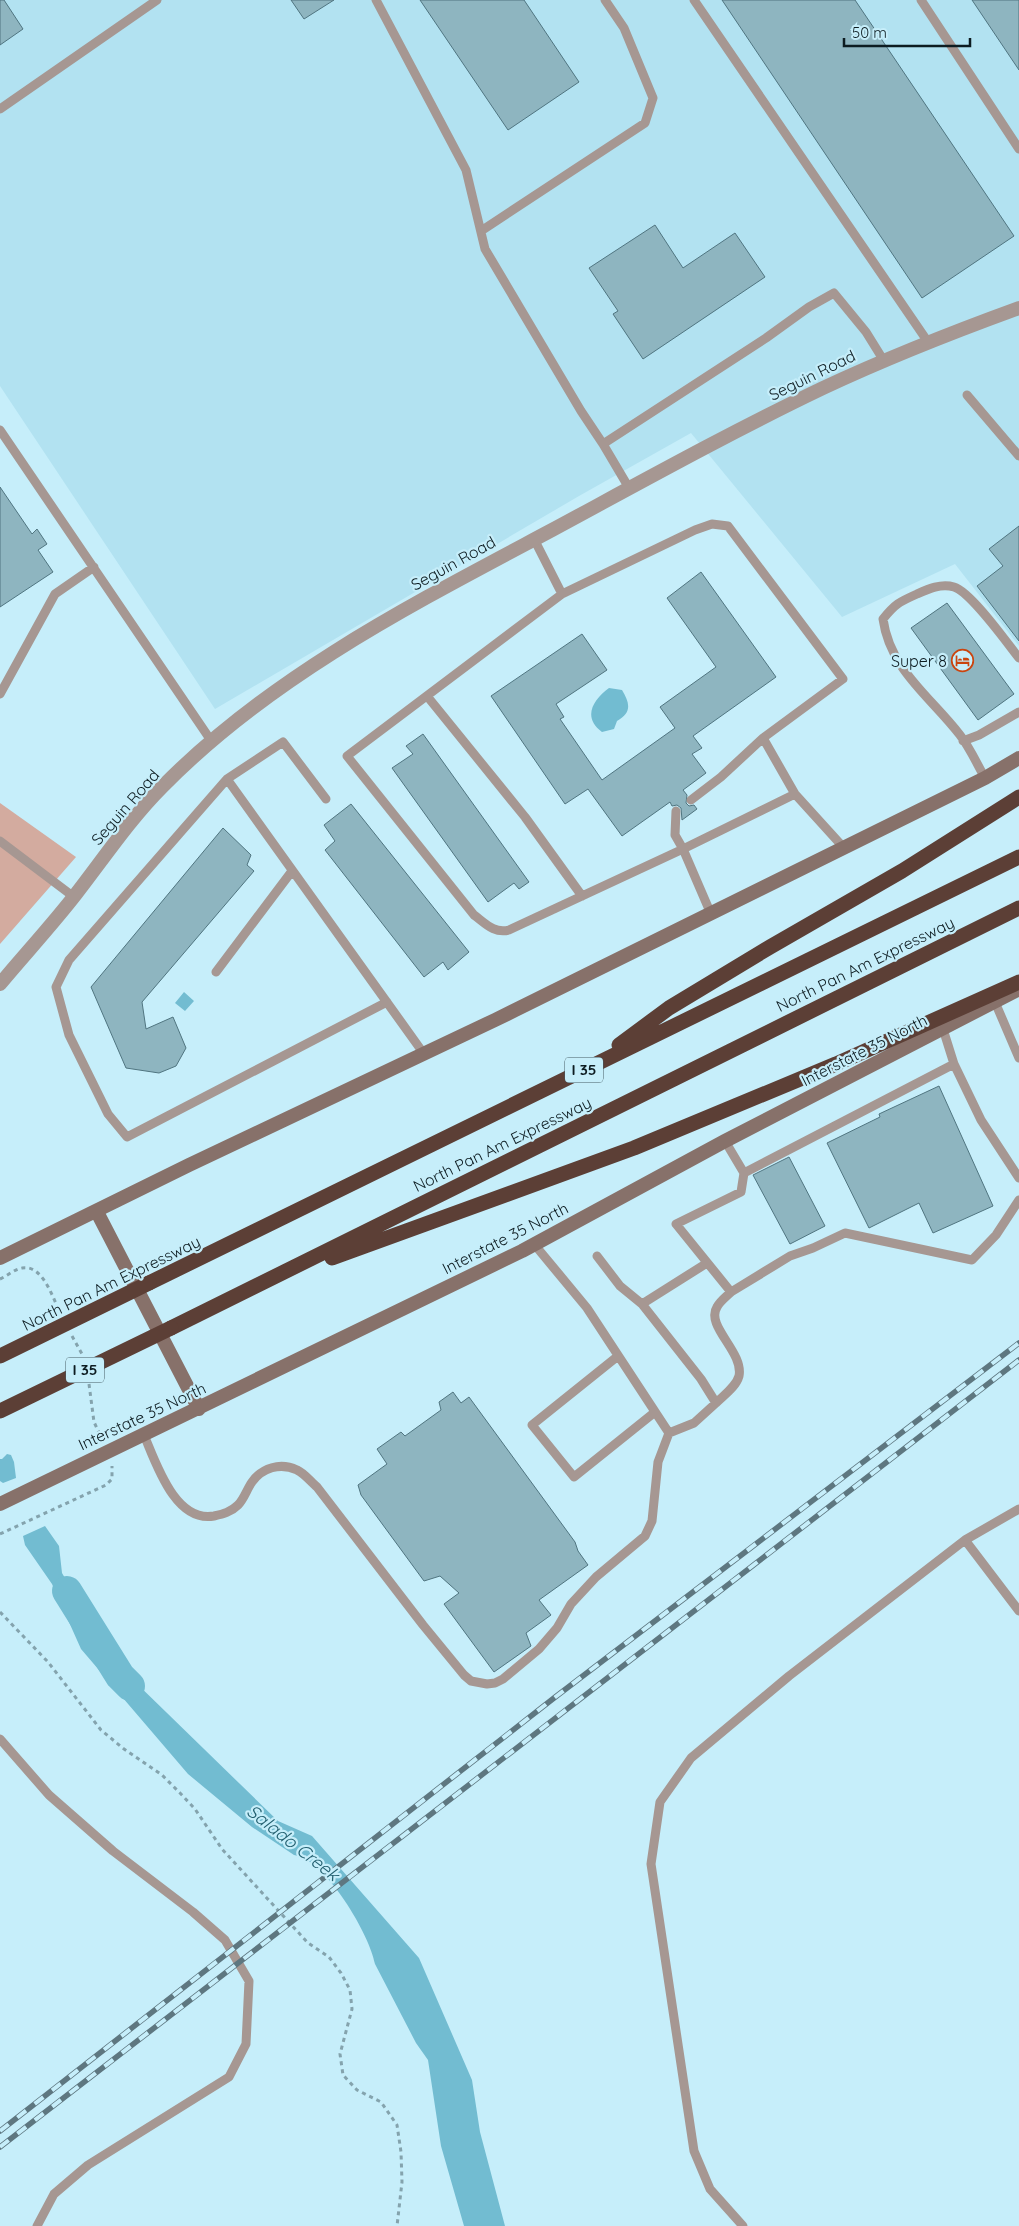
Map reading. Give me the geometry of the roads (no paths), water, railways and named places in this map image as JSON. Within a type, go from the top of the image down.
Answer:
[{"type":"highway","points":[[587,1069],[669,1008],[902,871],[1019,797]]},
{"type":"highway","name":"North Pan Am Expressway","points":[[0,1356],[1019,856]]},
{"type":"highway","name":"North Pan Am Expressway","points":[[0,1411],[1019,908]]},
{"type":"highway","points":[[256,1286],[634,1148],[819,1071],[1019,982]]},
{"type":"main road","points":[[0,1258],[711,914],[986,778],[1019,758]]},
{"type":"main road","name":"Interstate 35 North","points":[[0,1504],[199,1409],[534,1244],[725,1141],[1019,989]]},
{"type":"main road","points":[[97,1212],[199,1409]]},
{"type":"street","name":"Seguin Road","points":[[0,984],[74,897],[131,822],[163,786],[212,742],[268,696],[376,626],[629,488],[823,388],[928,342],[1019,308]]},
{"type":"lane","points":[[0,109],[157,0]]},
{"type":"lane","points":[[376,0],[466,170],[485,249],[629,488]]},
{"type":"lane","points":[[481,231],[645,123],[654,98],[624,28],[605,0]]},
{"type":"lane","points":[[694,0],[928,342]]},
{"type":"lane","points":[[921,0],[1019,149]]},
{"type":"lane","points":[[603,444],[766,338],[809,306],[834,293],[866,332],[884,361]]},
{"type":"lane","points":[[967,395],[1019,456]]},
{"type":"lane","points":[[0,430],[212,742]]},
{"type":"lane","points":[[691,800],[721,777],[764,738],[843,679],[728,526],[712,524],[695,530],[562,594],[347,756],[474,915],[494,930],[502,932],[683,849],[795,794]]},
{"type":"lane","points":[[534,540],[562,594]]},
{"type":"lane","points":[[0,694],[55,594],[94,567]]},
{"type":"lane","points":[[986,778],[963,741],[897,660],[886,637],[883,619],[895,604],[929,588],[945,586],[956,588],[972,600],[1019,658]]},
{"type":"lane","points":[[427,696],[525,817],[582,896]]},
{"type":"lane","points":[[963,741],[979,735],[1019,712]]},
{"type":"lane","points":[[764,738],[795,794],[844,848]]},
{"type":"lane","points":[[326,799],[283,742],[227,779],[69,960],[56,987],[69,1035],[108,1114],[127,1137],[387,1002]]},
{"type":"lane","points":[[227,779],[424,1054]]},
{"type":"lane","points":[[676,811],[675,835],[711,914]]},
{"type":"lane","points":[[0,841],[74,897]]},
{"type":"lane","points":[[216,972],[292,871]]},
{"type":"lane","points":[[995,1002],[1019,1058]]},
{"type":"lane","points":[[943,1029],[954,1064],[981,1120],[1019,1178]]},
{"type":"lane","points":[[744,1172],[954,1064]]},
{"type":"lane","points":[[725,1141],[744,1172],[741,1192],[676,1224],[730,1292]]},
{"type":"lane","points":[[144,1435],[177,1501],[186,1510],[197,1515],[208,1517],[231,1511],[240,1503],[253,1481],[263,1471],[275,1466],[298,1470],[317,1487],[423,1625],[464,1675],[471,1681],[495,1684],[539,1649],[557,1628],[571,1604],[596,1577],[645,1536],[652,1521],[658,1462],[669,1433],[694,1423],[732,1388],[739,1377],[737,1360],[715,1319],[716,1308],[730,1292],[790,1256],[845,1233],[972,1260],[996,1235],[1019,1200]]},
{"type":"lane","points":[[534,1244],[587,1308],[669,1433]]},
{"type":"lane","points":[[598,1256],[620,1286],[642,1304],[701,1379],[716,1403]]},
{"type":"lane","points":[[642,1304],[707,1263]]},
{"type":"lane","points":[[618,1356],[532,1425],[574,1477],[655,1412]]},
{"type":"lane","points":[[743,2226],[710,2189],[694,2151],[651,1864],[660,1802],[691,1758],[789,1676],[965,1540],[1019,1509]]},
{"type":"lane","points":[[965,1540],[1019,1611]]},
{"type":"lane","points":[[0,1739],[49,1795],[113,1851],[193,1912],[225,1940],[249,1982],[246,2044],[228,2077],[88,2165],[54,2194],[37,2226]]},
{"type":"water","points":[[609,688],[622,690],[627,699],[628,707],[625,715],[617,721],[614,729],[602,732],[592,720],[591,715],[594,703]]},
{"type":"water","points":[[184,992],[194,1001],[185,1011],[175,1003]]},
{"type":"water","points":[[7,1454],[11,1455],[14,1462],[16,1478],[3,1483],[0,1481],[0,1459]]},
{"type":"water","points":[[45,1526],[59,1546],[62,1573],[86,1614],[92,1640],[278,1821],[312,1836],[419,1958],[472,2080],[480,2132],[505,2226],[464,2226],[441,2146],[428,2060],[416,2043],[375,1964],[365,1935],[345,1900],[319,1870],[252,1827],[188,1774],[81,1649],[52,1584],[25,1545],[23,1536]]},
{"type":"waterway","name":"Salado Creek","points":[[67,1591],[120,1676],[130,1686]]},
{"type":"railway","points":[[0,2131],[554,1698],[1019,1343]]},
{"type":"railway","points":[[0,2147],[1019,1360]]},
{"type":"place","name":"Super 8","points":[[963,661]]}]
